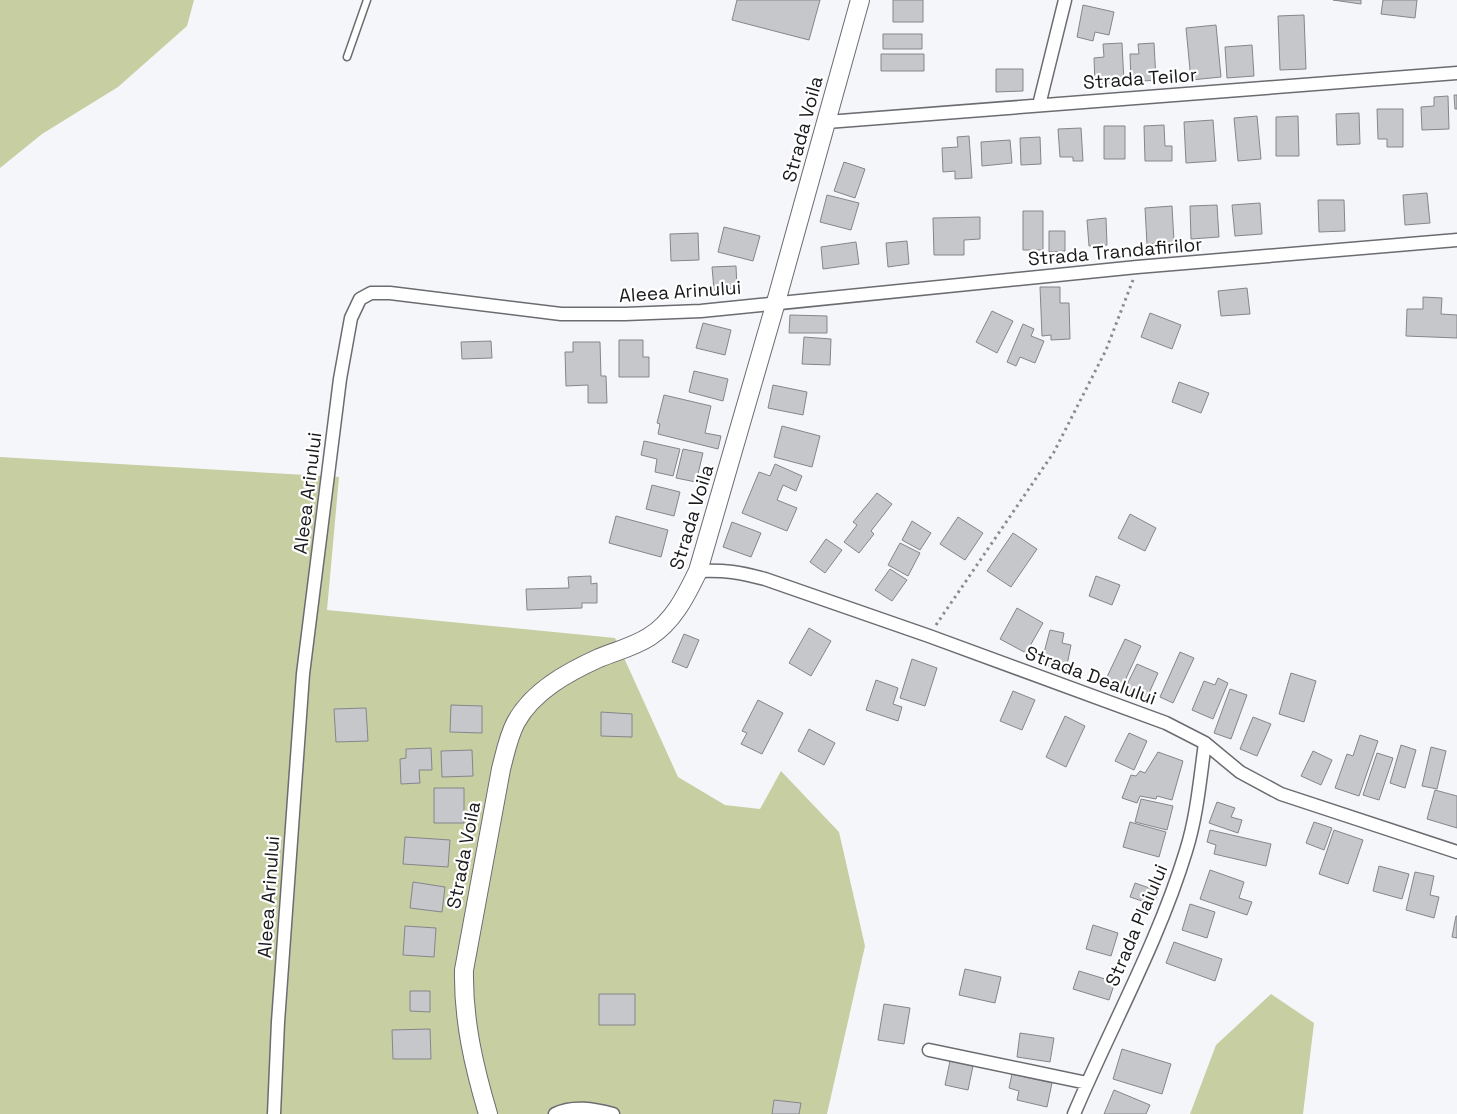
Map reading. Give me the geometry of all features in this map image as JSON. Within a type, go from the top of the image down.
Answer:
[{"type":"main road","name":"Strada Voila","points":[[488,1114],[479,1084],[468,1029],[463,997],[464,970],[501,769],[508,744],[516,722],[535,698],[555,682],[577,668],[643,640],[663,626],[682,602],[698,571],[776,302],[860,0]]},
{"type":"street","points":[[1039,105],[1065,0]]},
{"type":"street","name":"Strada Teilor","points":[[827,122],[1457,74]]},
{"type":"street","name":"Strada Trandafirilor","points":[[776,302],[1137,267],[1457,240]]},
{"type":"street","name":"Aleea Arinului","points":[[274,1114],[279,1012],[303,674],[340,379],[351,318],[360,299],[371,293],[390,292],[560,314],[625,314],[701,310],[776,302]]},
{"type":"street","name":"Strada Dealului","points":[[698,571],[723,570],[740,572],[765,579],[929,636],[1166,723],[1205,743],[1240,772],[1281,794],[1457,852]]},
{"type":"street","name":"Strada Plaiului","points":[[1074,1114],[1110,1031],[1152,944],[1186,851],[1197,804],[1205,743]]},
{"type":"street","points":[[930,1050],[1087,1083]]},
{"type":"street","points":[[555,1114],[585,1108],[613,1114]]},
{"type":"lane","points":[[347,57],[367,0]]},
{"type":"path","points":[[929,636],[1054,452],[1106,350],[1126,302],[1137,267]]},
{"type":"green space","points":[[0,0],[194,0],[187,26],[118,87],[42,134],[0,168]]},
{"type":"green space","points":[[0,457],[339,477],[327,610],[615,638],[678,777],[725,805],[760,809],[781,771],[839,832],[865,946],[827,1114],[0,1114]]},
{"type":"green space","points":[[1271,994],[1314,1023],[1303,1114],[1190,1114],[1216,1045]]},
{"type":"building","points":[[737,0],[820,0],[809,40],[732,20]]},
{"type":"building","points":[[893,0],[923,0],[923,22],[893,22]]},
{"type":"building","points":[[1333,0],[1361,0],[1361,4]]},
{"type":"building","points":[[1383,0],[1417,0],[1415,18],[1381,14]]},
{"type":"building","points":[[1083,5],[1114,12],[1109,35],[1095,32],[1093,41],[1077,37]]},
{"type":"building","points":[[1304,15],[1306,69],[1280,70],[1278,16]]},
{"type":"building","points":[[1216,25],[1221,77],[1191,80],[1186,28]]},
{"type":"building","points":[[883,34],[922,34],[922,49],[883,49]]},
{"type":"building","points":[[1122,43],[1124,83],[1095,84],[1094,58],[1104,57],[1103,44]]},
{"type":"building","points":[[1154,43],[1156,80],[1131,82],[1130,54],[1139,54],[1138,44]]},
{"type":"building","points":[[1252,45],[1254,76],[1227,78],[1225,47]]},
{"type":"building","points":[[881,54],[924,54],[924,71],[881,71]]},
{"type":"building","points":[[996,69],[1023,69],[1023,91],[996,92]]},
{"type":"building","points":[[1454,95],[1457,95],[1457,109],[1455,109]]},
{"type":"building","points":[[1448,96],[1449,129],[1422,130],[1421,107],[1434,106],[1434,97]]},
{"type":"building","points":[[1377,109],[1403,109],[1403,147],[1387,147],[1387,139],[1378,139]]},
{"type":"building","points":[[1359,113],[1360,144],[1337,145],[1336,114]]},
{"type":"building","points":[[1257,116],[1261,159],[1238,161],[1234,118]]},
{"type":"building","points":[[1298,116],[1299,156],[1276,156],[1276,117]]},
{"type":"building","points":[[1213,120],[1216,161],[1186,163],[1184,122]]},
{"type":"building","points":[[1164,125],[1165,146],[1172,146],[1172,161],[1145,161],[1144,126]]},
{"type":"building","points":[[1104,126],[1125,126],[1125,159],[1104,159]]},
{"type":"building","points":[[1081,128],[1083,161],[1073,161],[1073,157],[1060,157],[1058,129]]},
{"type":"building","points":[[969,136],[972,178],[955,179],[955,171],[943,172],[942,148],[958,147],[957,137]]},
{"type":"building","points":[[1040,137],[1041,164],[1021,165],[1020,138]]},
{"type":"building","points":[[1010,140],[1012,163],[982,166],[981,142]]},
{"type":"building","points":[[844,162],[865,169],[855,198],[834,191]]},
{"type":"building","points":[[1427,193],[1430,223],[1405,225],[1403,195]]},
{"type":"building","points":[[827,195],[859,203],[851,230],[820,222]]},
{"type":"building","points":[[1318,200],[1344,200],[1345,231],[1319,232]]},
{"type":"building","points":[[1260,203],[1262,234],[1235,236],[1232,205]]},
{"type":"building","points":[[1217,205],[1219,237],[1191,239],[1190,206]]},
{"type":"building","points":[[1172,206],[1174,242],[1147,244],[1145,208]]},
{"type":"building","points":[[1023,211],[1043,211],[1043,250],[1023,250]]},
{"type":"building","points":[[980,217],[980,239],[964,240],[964,255],[934,255],[933,218]]},
{"type":"building","points":[[1106,218],[1107,245],[1089,246],[1087,220]]},
{"type":"building","points":[[724,227],[760,236],[753,261],[718,252]]},
{"type":"building","points":[[1049,231],[1065,231],[1065,251],[1049,252]]},
{"type":"building","points":[[698,233],[699,260],[671,261],[670,234]]},
{"type":"building","points":[[907,241],[909,264],[888,267],[886,243]]},
{"type":"building","points":[[856,242],[859,264],[823,269],[821,247]]},
{"type":"building","points":[[736,266],[737,288],[714,290],[712,267]]},
{"type":"building","points":[[1040,287],[1060,287],[1060,303],[1069,303],[1070,339],[1051,340],[1051,335],[1042,336]]},
{"type":"building","points":[[1247,288],[1250,314],[1221,316],[1218,291]]},
{"type":"building","points":[[1423,297],[1442,298],[1441,314],[1457,315],[1457,338],[1406,336],[1407,309],[1423,309]]},
{"type":"building","points":[[992,311],[1013,321],[997,353],[976,342]]},
{"type":"building","points":[[1150,313],[1181,325],[1172,349],[1141,337]]},
{"type":"building","points":[[790,315],[827,316],[827,333],[789,333]]},
{"type":"building","points":[[703,323],[731,330],[725,355],[696,348]]},
{"type":"building","points":[[1023,324],[1034,329],[1031,336],[1044,341],[1035,363],[1020,357],[1016,366],[1007,362]]},
{"type":"building","points":[[804,337],[831,339],[830,365],[802,364]]},
{"type":"building","points":[[619,340],[643,340],[643,357],[649,357],[649,377],[619,377]]},
{"type":"building","points":[[491,341],[492,358],[462,359],[461,342]]},
{"type":"building","points":[[573,342],[600,342],[601,376],[606,376],[607,403],[588,403],[588,385],[566,386],[565,352],[573,352]]},
{"type":"building","points":[[694,371],[728,379],[723,401],[689,392]]},
{"type":"building","points":[[1179,382],[1209,393],[1201,413],[1172,402]]},
{"type":"building","points":[[773,385],[807,392],[803,415],[768,408]]},
{"type":"building","points":[[664,395],[711,406],[705,433],[721,436],[718,449],[658,434],[660,424],[657,423]]},
{"type":"building","points":[[782,426],[820,436],[812,467],[774,457]]},
{"type":"building","points":[[644,441],[680,449],[673,476],[655,472],[657,459],[641,455]]},
{"type":"building","points":[[683,449],[703,453],[696,482],[676,478]]},
{"type":"building","points":[[775,464],[802,476],[796,491],[783,485],[777,500],[797,508],[787,531],[742,513],[759,472],[770,476]]},
{"type":"building","points":[[652,485],[680,492],[674,516],[646,509]]},
{"type":"building","points":[[877,493],[892,504],[871,531],[874,534],[859,553],[844,542],[857,525],[853,522]]},
{"type":"building","points":[[1130,514],[1156,528],[1145,551],[1118,538]]},
{"type":"building","points":[[616,516],[668,530],[661,557],[609,543]]},
{"type":"building","points":[[958,517],[983,533],[965,560],[940,544]]},
{"type":"building","points":[[912,521],[931,533],[920,550],[902,540]]},
{"type":"building","points":[[732,522],[761,533],[751,557],[723,547]]},
{"type":"building","points":[[1013,533],[1037,549],[1011,587],[987,571]]},
{"type":"building","points":[[826,539],[842,550],[825,573],[810,562]]},
{"type":"building","points":[[900,543],[920,553],[908,576],[888,565]]},
{"type":"building","points":[[890,569],[907,580],[892,601],[875,590]]},
{"type":"building","points":[[591,576],[591,584],[597,583],[597,603],[582,603],[582,608],[527,610],[526,589],[569,588],[568,577]]},
{"type":"building","points":[[1096,576],[1120,585],[1112,605],[1089,596]]},
{"type":"building","points":[[1017,608],[1043,623],[1026,653],[1000,639]]},
{"type":"building","points":[[809,628],[831,641],[811,676],[789,663]]},
{"type":"building","points":[[1050,630],[1064,633],[1062,643],[1071,645],[1066,670],[1041,664]]},
{"type":"building","points":[[684,634],[699,640],[687,668],[672,662]]},
{"type":"building","points":[[1125,639],[1141,646],[1122,687],[1106,679]]},
{"type":"building","points":[[1180,652],[1194,658],[1173,703],[1160,697]]},
{"type":"building","points":[[912,659],[937,668],[925,706],[900,698]]},
{"type":"building","points":[[1137,664],[1158,673],[1145,702],[1123,693]]},
{"type":"building","points":[[1291,673],[1316,681],[1304,722],[1279,714]]},
{"type":"building","points":[[1218,678],[1228,683],[1213,719],[1192,710],[1204,681],[1215,685]]},
{"type":"building","points":[[876,680],[898,688],[893,704],[902,707],[898,721],[866,710]]},
{"type":"building","points":[[1230,689],[1247,695],[1231,739],[1214,733]]},
{"type":"building","points":[[1013,691],[1035,700],[1022,730],[1000,721]]},
{"type":"building","points":[[758,700],[783,713],[762,754],[741,744],[747,733],[742,731]]},
{"type":"building","points":[[451,705],[482,706],[482,733],[450,732]]},
{"type":"building","points":[[366,708],[368,741],[336,742],[334,709]]},
{"type":"building","points":[[601,712],[632,714],[632,737],[601,736]]},
{"type":"building","points":[[1065,716],[1085,726],[1066,767],[1046,757]]},
{"type":"building","points":[[1253,717],[1271,724],[1257,756],[1240,749]]},
{"type":"building","points":[[809,729],[835,743],[824,765],[798,751]]},
{"type":"building","points":[[1129,733],[1147,741],[1134,770],[1115,761]]},
{"type":"building","points":[[1360,735],[1378,741],[1359,796],[1335,788],[1347,754],[1353,756]]},
{"type":"building","points":[[1401,745],[1416,750],[1405,788],[1390,783]]},
{"type":"building","points":[[1431,747],[1446,751],[1437,789],[1422,786]]},
{"type":"building","points":[[431,748],[432,770],[419,770],[420,783],[401,784],[400,759],[406,758],[406,749]]},
{"type":"building","points":[[472,750],[473,776],[442,777],[441,751]]},
{"type":"building","points":[[1313,751],[1332,760],[1321,785],[1301,776]]},
{"type":"building","points":[[1158,752],[1183,761],[1172,800],[1157,796],[1156,799],[1140,796],[1137,803],[1122,798],[1131,775],[1136,776],[1140,771],[1145,773]]},
{"type":"building","points":[[1377,753],[1393,758],[1379,800],[1363,795]]},
{"type":"building","points":[[434,788],[464,788],[464,823],[434,823]]},
{"type":"building","points":[[1435,790],[1457,796],[1457,828],[1427,819]]},
{"type":"building","points":[[1141,799],[1173,806],[1167,830],[1135,822]]},
{"type":"building","points":[[1217,802],[1235,808],[1231,817],[1242,820],[1238,833],[1209,823]]},
{"type":"building","points":[[1130,822],[1166,832],[1159,857],[1123,847]]},
{"type":"building","points":[[1314,822],[1332,828],[1324,850],[1306,843]]},
{"type":"building","points":[[1210,830],[1271,844],[1266,866],[1214,854],[1216,845],[1207,842]]},
{"type":"building","points":[[1334,830],[1363,840],[1348,884],[1319,874]]},
{"type":"building","points":[[405,837],[450,840],[448,867],[403,864]]},
{"type":"building","points":[[1379,866],[1409,874],[1402,899],[1373,891]]},
{"type":"building","points":[[1210,870],[1244,882],[1239,898],[1252,902],[1247,915],[1200,899]]},
{"type":"building","points":[[1415,872],[1434,876],[1430,895],[1439,897],[1434,918],[1406,910]]},
{"type":"building","points":[[413,882],[445,887],[442,912],[410,908]]},
{"type":"building","points":[[1135,883],[1158,891],[1154,905],[1130,897]]},
{"type":"building","points":[[1190,904],[1215,912],[1207,938],[1182,930]]},
{"type":"building","points":[[1457,916],[1457,938],[1452,937]]},
{"type":"building","points":[[1093,925],[1118,933],[1111,956],[1086,949]]},
{"type":"building","points":[[405,926],[436,928],[434,957],[403,955]]},
{"type":"building","points":[[1174,942],[1222,959],[1215,981],[1166,963]]},
{"type":"building","points":[[965,969],[1001,977],[995,1003],[959,995]]},
{"type":"building","points":[[1079,971],[1115,982],[1109,1000],[1073,989]]},
{"type":"building","points":[[410,991],[430,991],[430,1012],[410,1011]]},
{"type":"building","points":[[599,994],[635,994],[635,1025],[599,1025]]},
{"type":"building","points":[[884,1004],[910,1008],[904,1044],[878,1040]]},
{"type":"building","points":[[430,1029],[431,1059],[393,1059],[392,1030]]},
{"type":"building","points":[[1020,1033],[1054,1038],[1050,1062],[1017,1057]]},
{"type":"building","points":[[1122,1049],[1171,1064],[1162,1094],[1113,1079]]},
{"type":"building","points":[[950,1061],[973,1066],[968,1090],[945,1085]]},
{"type":"building","points":[[1012,1074],[1052,1083],[1047,1107],[1017,1100],[1019,1091],[1009,1088]]},
{"type":"building","points":[[1114,1090],[1150,1105],[1146,1114],[1104,1114]]},
{"type":"building","points":[[774,1100],[801,1103],[799,1114],[772,1114]]}]
